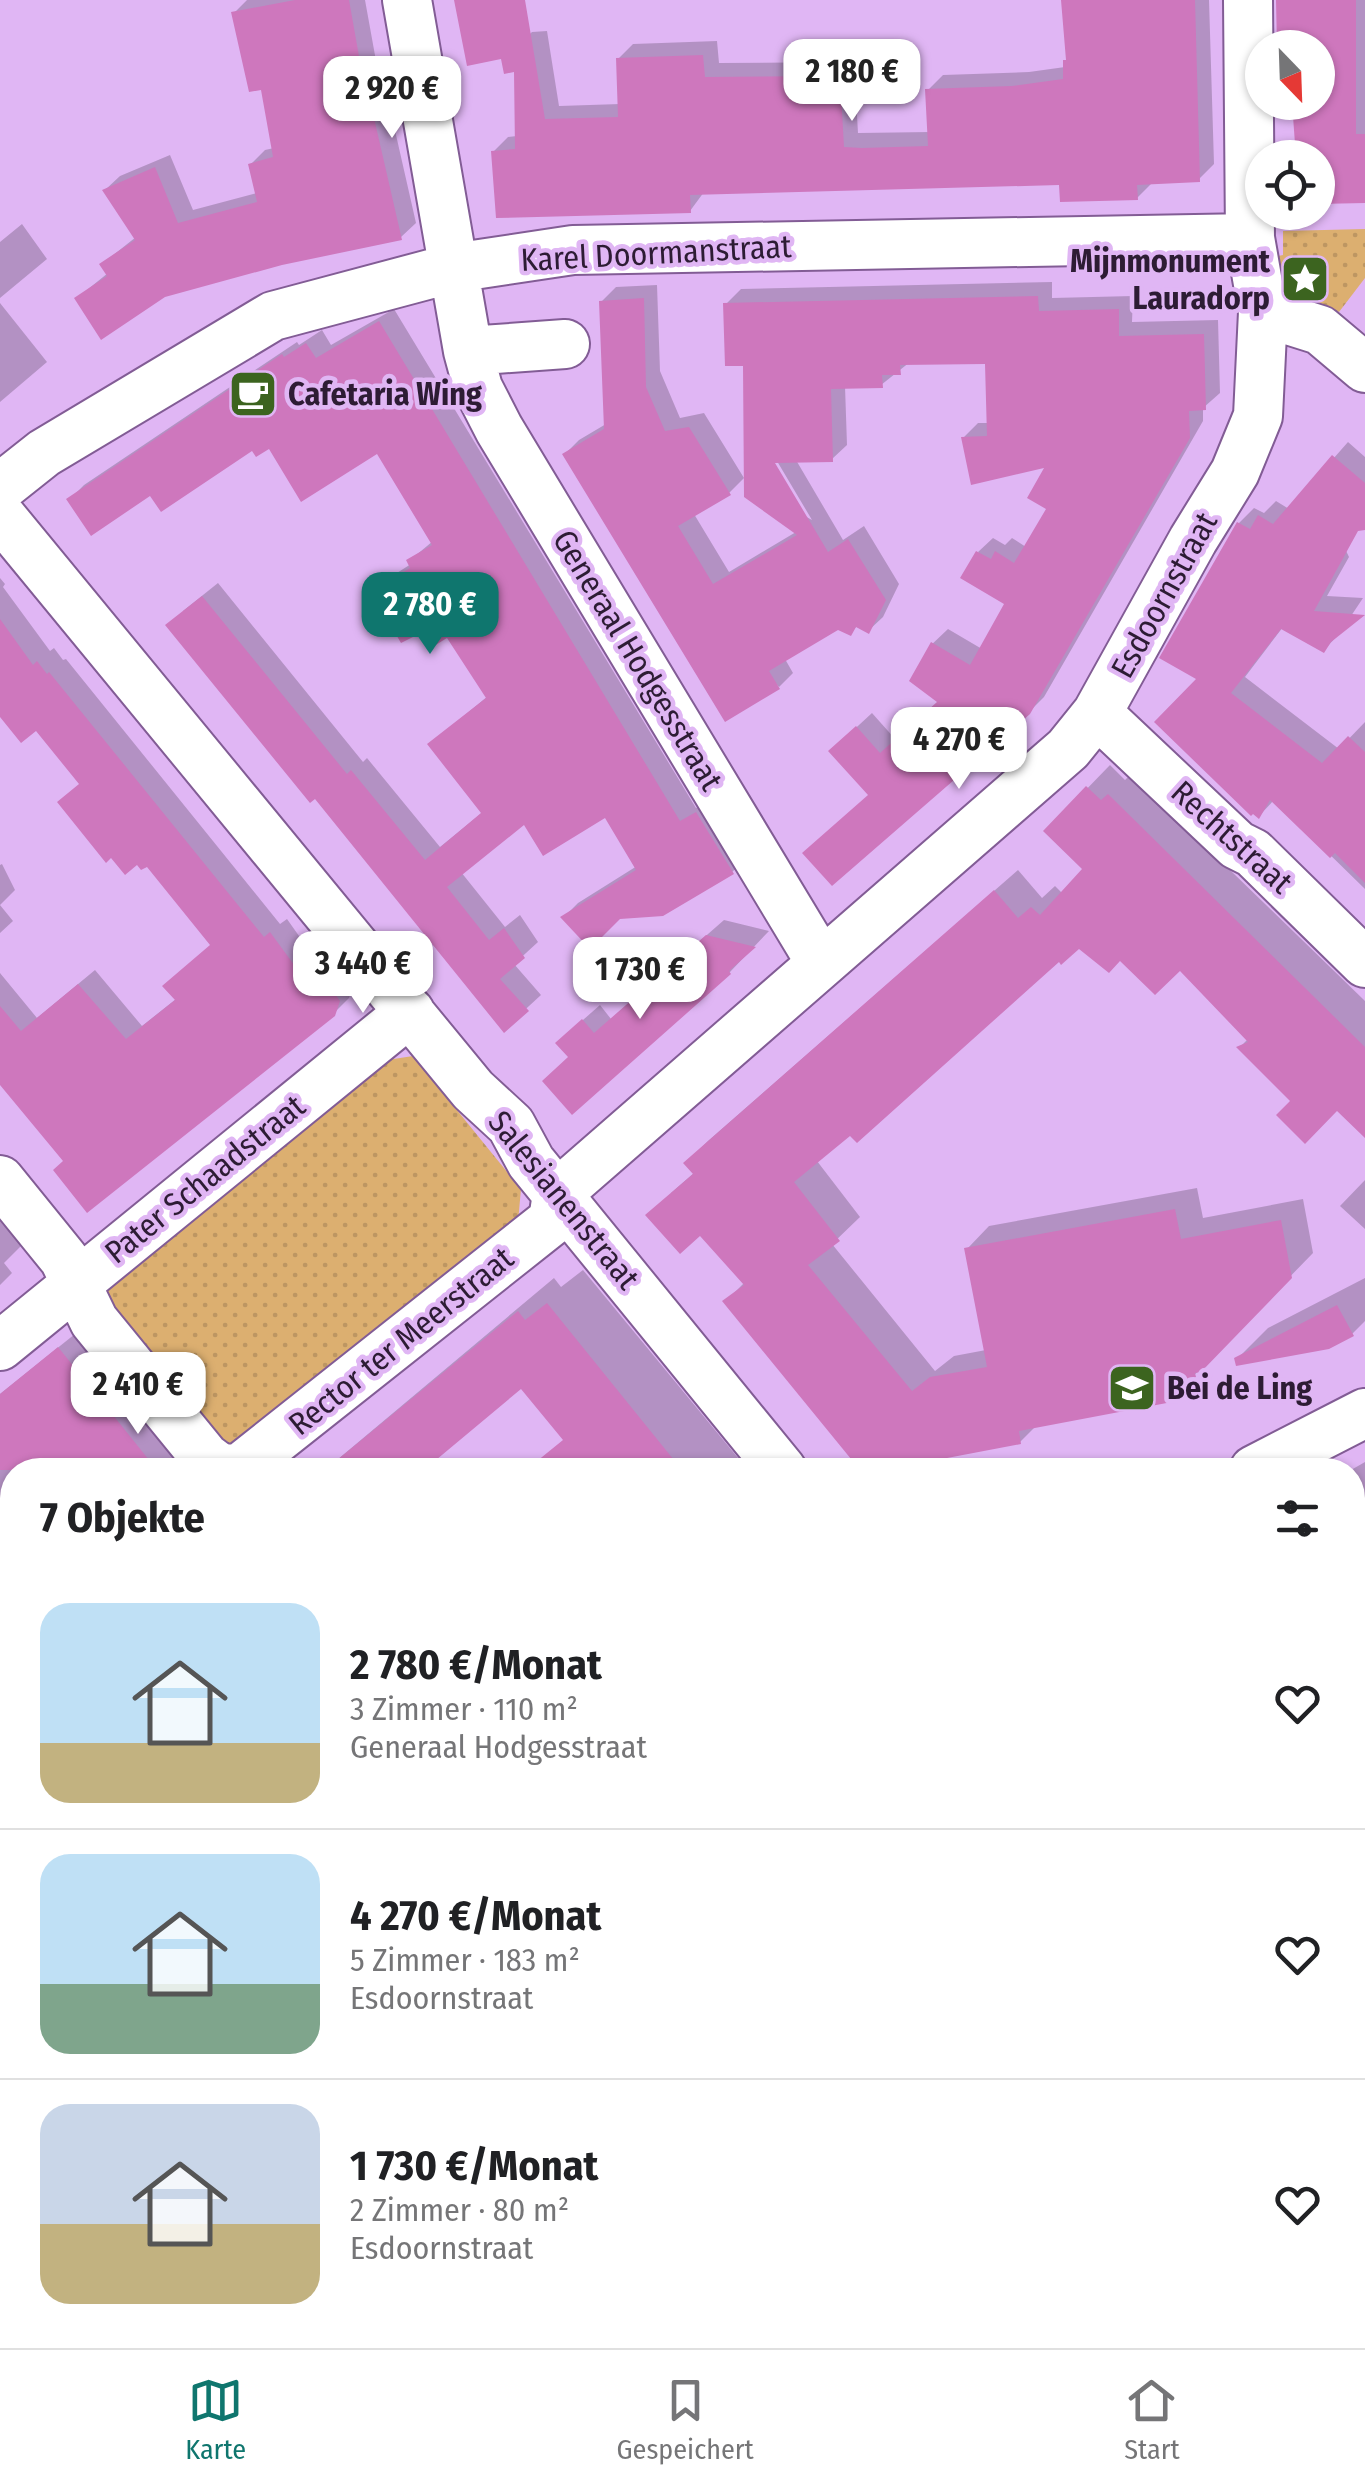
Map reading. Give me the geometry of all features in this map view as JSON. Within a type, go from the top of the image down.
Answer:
[{"type":"street","name":"Generaal Hodgesstraat","points":[[407,0],[468,351],[478,388],[498,429],[820,963]]},
{"type":"street","name":"Esdoornstraat","points":[[557,1194],[1068,749],[1097,712],[1235,472],[1258,416],[1262,312],[1250,238],[1248,0]]},
{"type":"street","name":"Karel Doormanstraat","points":[[0,488],[44,453],[274,316],[453,268],[573,250],[1250,238]]},
{"type":"street","points":[[1262,312],[1320,330],[1365,368]]},
{"type":"street","points":[[468,351],[565,344]]},
{"type":"street","name":"Salesianenstraat","points":[[0,515],[473,1090],[510,1125],[531,1162],[772,1458]]},
{"type":"street","name":"Rechtstraat","points":[[1097,712],[1237,845],[1253,853],[1365,963]]},
{"type":"street","name":"Pater Schaadstraat","points":[[0,1346],[410,1012]]},
{"type":"street","points":[[0,1180],[64,1259],[76,1285]]},
{"type":"street","name":"Rector ter Meerstraat","points":[[255,1458],[553,1220],[557,1194]]},
{"type":"street","name":"Rector ter Meerstraat","points":[[76,1285],[94,1321],[205,1458]]},
{"type":"street","points":[[1277,1458],[1365,1413]]},
{"type":"shaded area","points":[[1365,229],[1365,278],[1339,312],[1310,302],[1312,294],[1303,291],[1300,299],[1290,292],[1314,282],[1314,274],[1308,268],[1299,270],[1296,281],[1286,288],[1279,275],[1278,256],[1283,255],[1283,231]]},
{"type":"shaded area","points":[[413,1056],[521,1189],[518,1222],[247,1441],[230,1445],[218,1442],[103,1301],[106,1286],[387,1060]]},
{"type":"building","points":[[295,0],[349,0],[370,118],[374,118],[402,240],[282,265],[165,297],[101,340],[74,298],[107,276],[99,264],[135,240],[102,190],[155,167],[178,223],[257,202],[248,164],[273,157],[261,90],[249,92],[231,12]]},
{"type":"building","points":[[454,0],[525,0],[545,119],[618,117],[616,58],[703,55],[705,77],[840,76],[844,147],[862,148],[928,146],[925,89],[1012,86],[1063,79],[1066,60],[1061,0],[1195,0],[1200,182],[1137,185],[1138,200],[1060,202],[1059,185],[690,195],[691,213],[496,218],[491,151],[515,149],[514,72],[504,74],[501,59],[467,66]]},
{"type":"building","points":[[1276,0],[1356,0],[1356,134],[1365,134],[1365,203],[1335,204],[1335,140],[1295,140],[1293,120],[1335,120],[1335,30],[1277,30]]},
{"type":"building","points":[[1038,296],[1039,311],[1119,309],[1119,336],[1204,334],[1206,410],[1189,411],[1190,438],[1030,714],[832,886],[802,853],[868,795],[828,751],[856,726],[880,753],[937,702],[909,681],[931,642],[970,665],[1004,604],[960,578],[976,551],[991,559],[995,551],[1014,563],[1046,509],[1027,498],[1044,468],[971,485],[961,437],[987,436],[985,364],[900,365],[901,375],[882,375],[883,388],[831,389],[833,462],[775,463],[828,552],[848,539],[886,600],[869,634],[856,627],[851,636],[838,630],[769,671],[780,689],[725,722],[562,454],[604,429],[599,301],[644,298],[646,387],[665,431],[689,427],[731,495],[678,526],[713,584],[797,535],[744,497],[743,366],[725,366],[723,303]]},
{"type":"building","points":[[379,321],[680,821],[696,812],[734,874],[663,916],[620,919],[590,949],[560,917],[636,870],[605,818],[543,856],[524,825],[447,887],[489,940],[504,928],[525,958],[500,979],[529,1011],[504,1033],[315,799],[310,803],[165,625],[202,596],[347,774],[351,770],[425,860],[481,813],[427,744],[486,698],[447,638],[434,646],[425,631],[401,643],[371,592],[410,568],[406,560],[432,545],[377,454],[301,502],[269,449],[256,457],[252,451],[161,512],[150,496],[91,536],[66,499],[282,354],[284,357],[306,343],[316,358]]},
{"type":"building","points":[[1332,455],[1365,483],[1365,530],[1358,531],[1314,611],[1365,615],[1331,642],[1324,653],[1281,629],[1231,693],[1322,763],[1348,736],[1365,752],[1365,883],[1335,853],[1330,858],[1270,800],[1259,819],[1251,816],[1154,722],[1196,679],[1159,658],[1237,522],[1250,529],[1258,515],[1273,524]]},
{"type":"building","points":[[0,619],[33,665],[37,661],[49,672],[264,937],[270,932],[300,973],[313,963],[340,1001],[335,1016],[87,1213],[53,1170],[63,1161],[0,1085],[0,1006],[21,1031],[78,984],[126,1039],[175,1000],[162,986],[210,945],[147,867],[141,870],[137,865],[125,875],[111,858],[106,863],[57,802],[79,784],[36,731],[21,743],[0,717]]},
{"type":"building","points":[[1086,786],[1101,800],[1108,794],[1365,1047],[1365,1138],[1337,1111],[1305,1144],[1276,1115],[1290,1101],[1236,1047],[1248,1042],[1180,971],[1155,995],[1120,961],[1109,973],[1079,949],[1061,965],[1059,962],[857,1143],[850,1136],[794,1182],[840,1241],[808,1265],[912,1391],[930,1377],[987,1367],[964,1248],[1175,1209],[1181,1239],[1281,1220],[1292,1278],[1201,1372],[1195,1373],[1196,1377],[1172,1402],[1019,1431],[1021,1444],[947,1458],[850,1458],[722,1301],[744,1285],[700,1236],[680,1254],[645,1215],[693,1174],[683,1163],[994,890],[1018,918],[1031,907],[1040,915],[1082,869],[1043,831]]},
{"type":"building","points":[[706,935],[756,947],[729,971],[731,974],[572,1115],[542,1081],[568,1057],[555,1043],[582,1019],[594,1033]]},
{"type":"building","points":[[547,1303],[672,1458],[541,1458],[563,1440],[521,1389],[438,1458],[340,1458],[518,1311],[525,1320]]},
{"type":"building","points":[[1337,1305],[1354,1336],[1329,1349],[1236,1366],[1234,1358]]},
{"type":"building","points":[[58,1347],[147,1458],[0,1458],[0,1394]]},
{"type":"place","name":"Mijnmonument Lauradorp","points":[[1305,279]]},
{"type":"place","name":"Cafetaria Wing","points":[[253,394]]},
{"type":"place","name":"Bei de Ling","points":[[1132,1388]]}]
